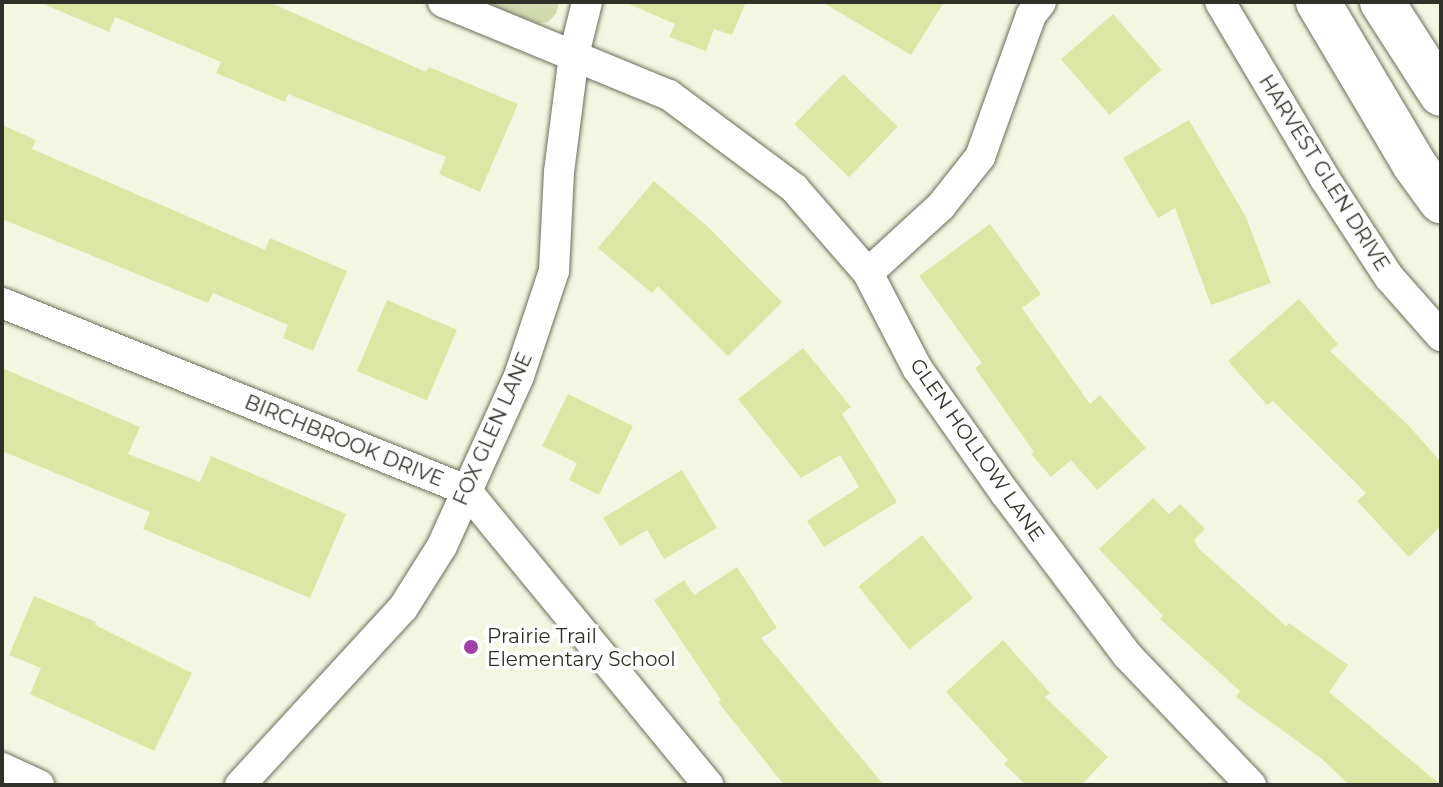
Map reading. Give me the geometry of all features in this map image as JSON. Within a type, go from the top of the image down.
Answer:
[{"type":"main road","points":[[1318,2],[1414,164],[1441,201]]},
{"type":"main road","points":[[1382,2],[1441,94]]},
{"type":"street","name":"GLEN HOLLOW LANE","points":[[443,2],[669,95],[794,188],[868,273],[917,368],[1005,493],[1127,655],[1251,785]]},
{"type":"street","name":"FOX GLEN LANE","points":[[240,785],[403,608],[442,546],[519,376],[554,271],[559,172],[574,55],[587,2]]},
{"type":"street","points":[[868,273],[941,206],[980,157],[1031,15],[1041,2]]},
{"type":"street","name":"HARVEST GLEN DRIVE","points":[[1220,2],[1325,179],[1381,265],[1441,336]]},
{"type":"street","name":"BIRCHBROOK DRIVE","points":[[2,303],[466,490],[708,785]]},
{"type":"street","points":[[2,768],[39,785]]},
{"type":"green space","points":[[483,2],[559,2],[556,14],[548,22],[538,23]]},
{"type":"building","points":[[39,2],[269,2],[426,72],[429,67],[518,104],[480,192],[439,174],[446,157],[288,94],[285,102],[216,73],[221,62],[115,17],[109,32]]},
{"type":"building","points":[[624,2],[746,2],[732,35],[714,29],[706,51],[669,37],[675,24]]},
{"type":"building","points":[[822,2],[944,2],[911,55]]},
{"type":"building","points":[[1113,14],[1162,70],[1109,115],[1061,59]]},
{"type":"building","points":[[843,74],[898,127],[849,177],[794,124]]},
{"type":"building","points":[[1189,120],[1246,217],[1271,283],[1211,305],[1175,208],[1158,218],[1123,158]]},
{"type":"building","points":[[2,125],[36,140],[32,149],[265,250],[270,238],[347,271],[313,351],[283,338],[288,325],[213,293],[208,303],[2,219]]},
{"type":"building","points":[[654,181],[708,227],[782,302],[728,356],[658,286],[652,293],[598,248]]},
{"type":"building","points":[[990,224],[1041,294],[1022,308],[1090,404],[1100,395],[1146,448],[1097,490],[1071,460],[1051,477],[1031,454],[1034,452],[975,368],[982,363],[919,276]]},
{"type":"building","points":[[1299,299],[1338,344],[1330,351],[1409,426],[1441,462],[1441,526],[1409,557],[1357,501],[1366,493],[1273,401],[1267,405],[1228,361]]},
{"type":"building","points":[[387,300],[457,330],[427,401],[357,371]]},
{"type":"building","points":[[803,348],[851,407],[842,414],[897,502],[824,547],[807,521],[859,487],[840,455],[801,478],[738,399]]},
{"type":"building","points":[[2,368],[140,427],[128,454],[200,482],[211,456],[346,514],[310,598],[143,529],[150,512],[2,451]]},
{"type":"building","points":[[568,394],[633,426],[599,495],[569,480],[577,463],[542,446]]},
{"type":"building","points":[[682,470],[717,528],[664,559],[647,530],[620,546],[603,518]]},
{"type":"building","points":[[1153,498],[1169,514],[1180,504],[1205,529],[1194,540],[1199,549],[1286,626],[1289,623],[1348,665],[1329,692],[1441,785],[1349,785],[1322,759],[1236,697],[1240,691],[1160,619],[1163,616],[1099,549]]},
{"type":"building","points":[[922,535],[973,598],[909,650],[858,587]]},
{"type":"building","points":[[737,567],[777,628],[761,638],[884,785],[784,785],[718,702],[721,700],[654,600],[684,580],[694,595]]},
{"type":"building","points":[[34,596],[96,622],[95,625],[192,673],[154,751],[30,694],[41,668],[9,655]]},
{"type":"building","points":[[1003,640],[1050,693],[1045,697],[1108,757],[1081,785],[1026,785],[1004,764],[1008,760],[946,692]]},
{"type":"place","name":"Prairie Trail Elementary School","points":[[471,647]]}]
